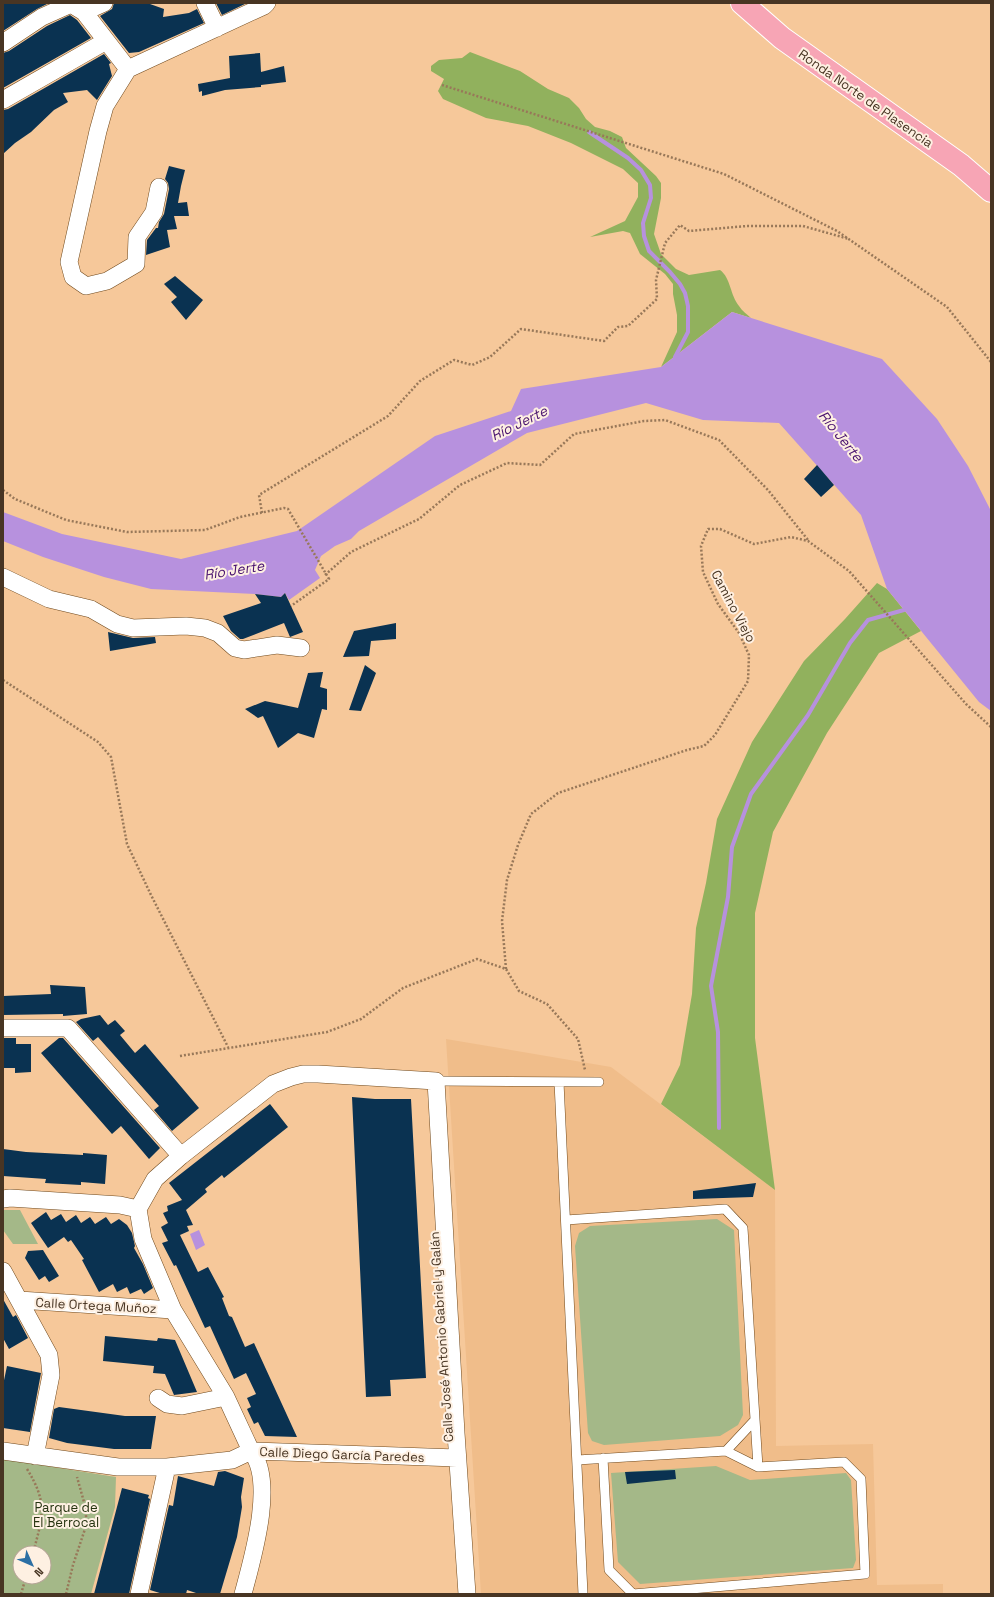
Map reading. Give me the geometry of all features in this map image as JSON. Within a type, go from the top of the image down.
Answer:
[{"type":"highway","name":"Ronda Norte de Plasencia","points":[[742,3],[782,38],[961,165],[991,192]]},
{"type":"street","points":[[84,12],[104,3]]},
{"type":"street","points":[[205,3],[218,28]]},
{"type":"street","points":[[159,187],[154,212],[137,237],[136,264],[107,281],[86,286],[73,277],[69,262],[98,131],[105,106],[128,69],[218,28],[264,6],[267,3]]},
{"type":"street","points":[[3,43],[42,17],[71,4],[84,12],[128,69]]},
{"type":"street","points":[[3,100],[106,41]]},
{"type":"street","points":[[3,577],[49,600],[91,609],[117,624],[133,628],[186,626],[205,628],[218,633],[235,648],[244,650],[277,645],[302,648]]},
{"type":"street","points":[[3,1028],[68,1028],[181,1156]]},
{"type":"street","points":[[243,1594],[254,1556],[262,1512],[260,1474],[254,1455],[226,1398],[173,1310],[143,1240],[138,1209],[155,1179],[181,1156],[273,1084],[303,1074],[431,1080]]},
{"type":"street","name":"Calle José Antonio Gabriel y Galán","points":[[431,1080],[460,1594]]},
{"type":"street","points":[[3,1199],[10,1198],[120,1205],[138,1209]]},
{"type":"street","points":[[3,1271],[48,1355],[51,1375],[35,1456]]},
{"type":"street","name":"Calle Ortega Muñoz","points":[[19,1300],[173,1310]]},
{"type":"street","points":[[158,1398],[167,1404],[182,1406],[226,1398]]},
{"type":"street","points":[[10,1452],[118,1467],[167,1467],[232,1460],[251,1451]]},
{"type":"street","name":"Calle Diego García Paredes","points":[[251,1451],[453,1457]]},
{"type":"street","points":[[260,1474],[287,1452]]},
{"type":"street","name":"Calle José Antonio Gabriel y Galán","points":[[453,1457],[467,1594]]},
{"type":"street","points":[[232,1460],[260,1474]]},
{"type":"street","points":[[139,1594],[167,1467]]},
{"type":"lane","points":[[431,1080],[599,1082]]},
{"type":"lane","points":[[560,1082],[583,1594],[579,1594]]},
{"type":"lane","points":[[566,1220],[725,1209],[743,1228],[758,1467]]},
{"type":"lane","points":[[726,1451],[754,1422]]},
{"type":"lane","points":[[577,1460],[603,1458],[726,1451],[758,1467],[844,1462],[861,1479],[865,1574],[633,1594],[609,1570],[603,1458]]},
{"type":"path","points":[[442,85],[724,174],[836,231],[947,307],[991,362]]},
{"type":"path","points":[[262,513],[259,495],[388,416],[420,381],[454,360],[472,365],[490,357],[521,329],[604,341],[618,327],[628,326],[657,299],[656,280],[664,243],[680,226],[690,232],[747,226],[803,226],[849,239]]},
{"type":"path","points":[[325,574],[351,552],[420,519],[460,485],[507,463],[540,465],[574,434],[644,421],[665,420],[719,440],[768,490],[808,541]]},
{"type":"path","points":[[3,490],[15,500],[66,520],[127,532],[206,530],[240,517],[284,508],[288,509],[329,579],[291,606]]},
{"type":"path","name":"Camino Viejo","points":[[506,969],[502,921],[507,880],[518,845],[531,814],[558,792],[687,750],[704,746],[715,735],[748,681],[748,655],[739,633],[718,604],[704,572],[701,546],[708,529],[720,529],[754,544],[791,537],[808,541],[849,571],[966,704],[991,727]]},
{"type":"path","points":[[3,680],[98,742],[111,757],[127,844],[154,902],[228,1048]]},
{"type":"path","points":[[180,1056],[327,1032],[361,1019],[403,988],[477,959],[506,969],[519,991],[547,1004],[578,1039],[587,1082]]},
{"type":"path","points":[[10,1452],[35,1483],[43,1508],[35,1545]]},
{"type":"path","points":[[66,1594],[73,1565],[87,1523],[84,1502],[73,1461]]},
{"type":"shaded area","points":[[446,1039],[611,1067],[775,1190],[776,1446],[873,1444],[877,1585],[943,1584],[943,1594],[481,1594]]},
{"type":"green space","points":[[470,52],[520,71],[548,89],[569,98],[579,108],[586,119],[595,127],[610,131],[622,137],[626,148],[656,176],[661,183],[661,198],[654,234],[661,254],[676,269],[689,275],[720,270],[726,277],[736,302],[751,318],[732,312],[661,367],[677,332],[677,315],[673,294],[673,284],[665,274],[640,254],[630,233],[623,231],[590,237],[625,221],[638,197],[638,183],[623,169],[571,143],[528,126],[486,118],[443,99],[438,91],[444,79],[431,71],[431,66],[439,60],[462,58]]},
{"type":"green space","points":[[877,583],[887,589],[921,631],[879,653],[827,733],[773,832],[755,913],[755,1038],[775,1190],[661,1104],[680,1065],[692,994],[696,928],[706,883],[717,819],[752,742],[804,661],[845,619]]},
{"type":"green space","points":[[3,1210],[20,1210],[38,1244],[13,1244],[3,1230]]},
{"type":"green space","points":[[717,1219],[734,1230],[743,1415],[738,1425],[720,1436],[604,1445],[592,1441],[588,1433],[575,1246],[579,1233],[590,1226]]},
{"type":"green space","name":"Parque de El Berrocal","points":[[3,1459],[116,1477],[115,1507],[91,1594],[3,1594]]},
{"type":"green space","points":[[716,1466],[750,1480],[846,1473],[851,1480],[856,1560],[853,1568],[640,1584],[618,1562],[611,1473]]},
{"type":"water","name":"Río Jerte","points":[[732,312],[882,359],[937,419],[968,466],[991,511],[991,711],[979,702],[887,589],[861,515],[779,423],[703,420],[646,403],[527,433],[359,531],[351,539],[335,546],[321,556],[315,570],[320,578],[289,600],[285,593],[281,597],[255,594],[151,589],[104,577],[43,557],[3,541],[3,512],[62,534],[181,559],[297,531],[435,436],[511,411],[521,389],[661,367]]},
{"type":"water","points":[[199,1230],[205,1245],[196,1250],[190,1234]]},
{"type":"building","points":[[3,3],[49,3],[3,31]]},
{"type":"building","points":[[114,3],[150,3],[164,9],[163,17],[189,13],[197,9],[204,23],[139,52],[129,53],[100,16],[112,9]]},
{"type":"building","points":[[216,3],[247,3],[222,15]]},
{"type":"building","points":[[70,15],[77,20],[91,38],[3,88],[3,53],[9,51],[47,26]]},
{"type":"building","points":[[260,53],[261,72],[284,66],[286,82],[261,85],[261,87],[225,90],[202,96],[202,91],[199,92],[198,84],[230,78],[229,56]]},
{"type":"building","points":[[104,54],[111,63],[109,64],[112,76],[97,100],[87,90],[63,93],[68,102],[54,110],[31,132],[15,143],[3,154],[3,110],[8,109]]},
{"type":"building","points":[[169,166],[185,170],[178,203],[187,202],[189,216],[174,216],[177,229],[167,230],[170,247],[146,255],[147,240],[156,228],[158,228],[159,222],[164,214],[169,189],[168,183],[165,179]]},
{"type":"building","points":[[175,276],[203,300],[186,320],[171,302],[177,297],[164,284]]},
{"type":"building","points":[[817,465],[834,485],[821,497],[804,479]]},
{"type":"building","points":[[285,593],[303,632],[290,637],[284,623],[240,639],[231,631],[223,616],[261,603],[255,594],[281,597]]},
{"type":"building","points":[[396,623],[396,639],[371,641],[369,656],[343,657],[354,631]]},
{"type":"building","points":[[108,632],[133,638],[155,637],[156,643],[110,651]]},
{"type":"building","points":[[365,665],[376,673],[361,711],[349,710]]},
{"type":"building","points":[[323,672],[320,687],[327,689],[327,710],[322,709],[314,738],[298,733],[278,748],[263,716],[258,718],[245,709],[265,701],[298,708],[308,673]]},
{"type":"building","points":[[50,985],[85,987],[87,1014],[63,1016],[63,1014],[3,1015],[3,996],[51,994]]},
{"type":"building","points":[[100,1015],[108,1025],[115,1020],[125,1031],[120,1035],[135,1053],[145,1044],[199,1108],[172,1131],[154,1110],[159,1106],[98,1037],[93,1041],[76,1022],[81,1019]]},
{"type":"building","points":[[3,1038],[16,1038],[16,1044],[31,1044],[31,1072],[15,1073],[15,1068],[3,1068]]},
{"type":"building","points":[[59,1038],[63,1038],[160,1148],[149,1159],[121,1126],[112,1134],[41,1053]]},
{"type":"building","points":[[352,1097],[375,1099],[411,1099],[426,1378],[390,1380],[391,1396],[366,1397]]},
{"type":"building","points":[[270,1104],[288,1127],[224,1178],[222,1175],[205,1189],[207,1192],[186,1210],[193,1225],[187,1226],[189,1231],[180,1235],[198,1272],[208,1267],[224,1297],[222,1298],[229,1316],[232,1317],[245,1347],[254,1343],[297,1437],[265,1436],[258,1422],[254,1424],[247,1409],[251,1407],[247,1398],[256,1394],[246,1373],[234,1379],[210,1326],[205,1328],[176,1265],[174,1266],[162,1243],[168,1241],[161,1227],[168,1223],[163,1213],[168,1211],[167,1206],[182,1200],[169,1183]]},
{"type":"building","points":[[3,1149],[26,1152],[107,1155],[105,1184],[81,1182],[81,1185],[45,1183],[46,1179],[3,1176]]},
{"type":"building","points":[[756,1183],[753,1197],[693,1199],[693,1191]]},
{"type":"building","points":[[46,1212],[51,1220],[61,1214],[66,1222],[76,1215],[81,1223],[90,1217],[95,1224],[106,1217],[111,1224],[119,1219],[127,1225],[132,1233],[135,1246],[134,1248],[143,1264],[153,1288],[144,1294],[141,1289],[130,1294],[127,1287],[117,1292],[113,1284],[99,1292],[82,1260],[84,1259],[71,1240],[68,1242],[64,1237],[48,1248],[31,1223]]},
{"type":"building","points":[[43,1250],[59,1276],[49,1282],[45,1276],[39,1280],[25,1258],[28,1251]]},
{"type":"building","points":[[3,1299],[13,1317],[16,1315],[28,1338],[9,1349],[3,1338]]},
{"type":"building","points":[[105,1336],[157,1341],[158,1338],[175,1340],[197,1392],[174,1395],[165,1374],[153,1373],[154,1366],[103,1361]]},
{"type":"building","points":[[7,1366],[41,1373],[30,1432],[3,1428],[3,1385]]},
{"type":"building","points":[[59,1407],[125,1416],[156,1416],[151,1449],[114,1449],[67,1443],[49,1438],[54,1409]]},
{"type":"building","points":[[675,1470],[676,1479],[627,1484],[625,1472]]},
{"type":"building","points":[[225,1471],[244,1478],[241,1497],[242,1507],[237,1537],[220,1594],[199,1594],[187,1590],[186,1594],[163,1594],[150,1590],[169,1505],[173,1506],[178,1476],[214,1486],[218,1472]]},
{"type":"building","points":[[122,1488],[149,1495],[148,1498],[150,1499],[129,1594],[94,1594]]},
{"type":"waterway","points":[[589,132],[628,158],[641,170],[650,185],[651,198],[643,223],[644,236],[649,251],[680,284],[685,293],[688,306],[688,332],[675,357]]},
{"type":"waterway","points":[[719,1128],[718,1032],[711,986],[728,897],[732,847],[751,794],[808,715],[850,643],[868,620],[904,610]]}]
